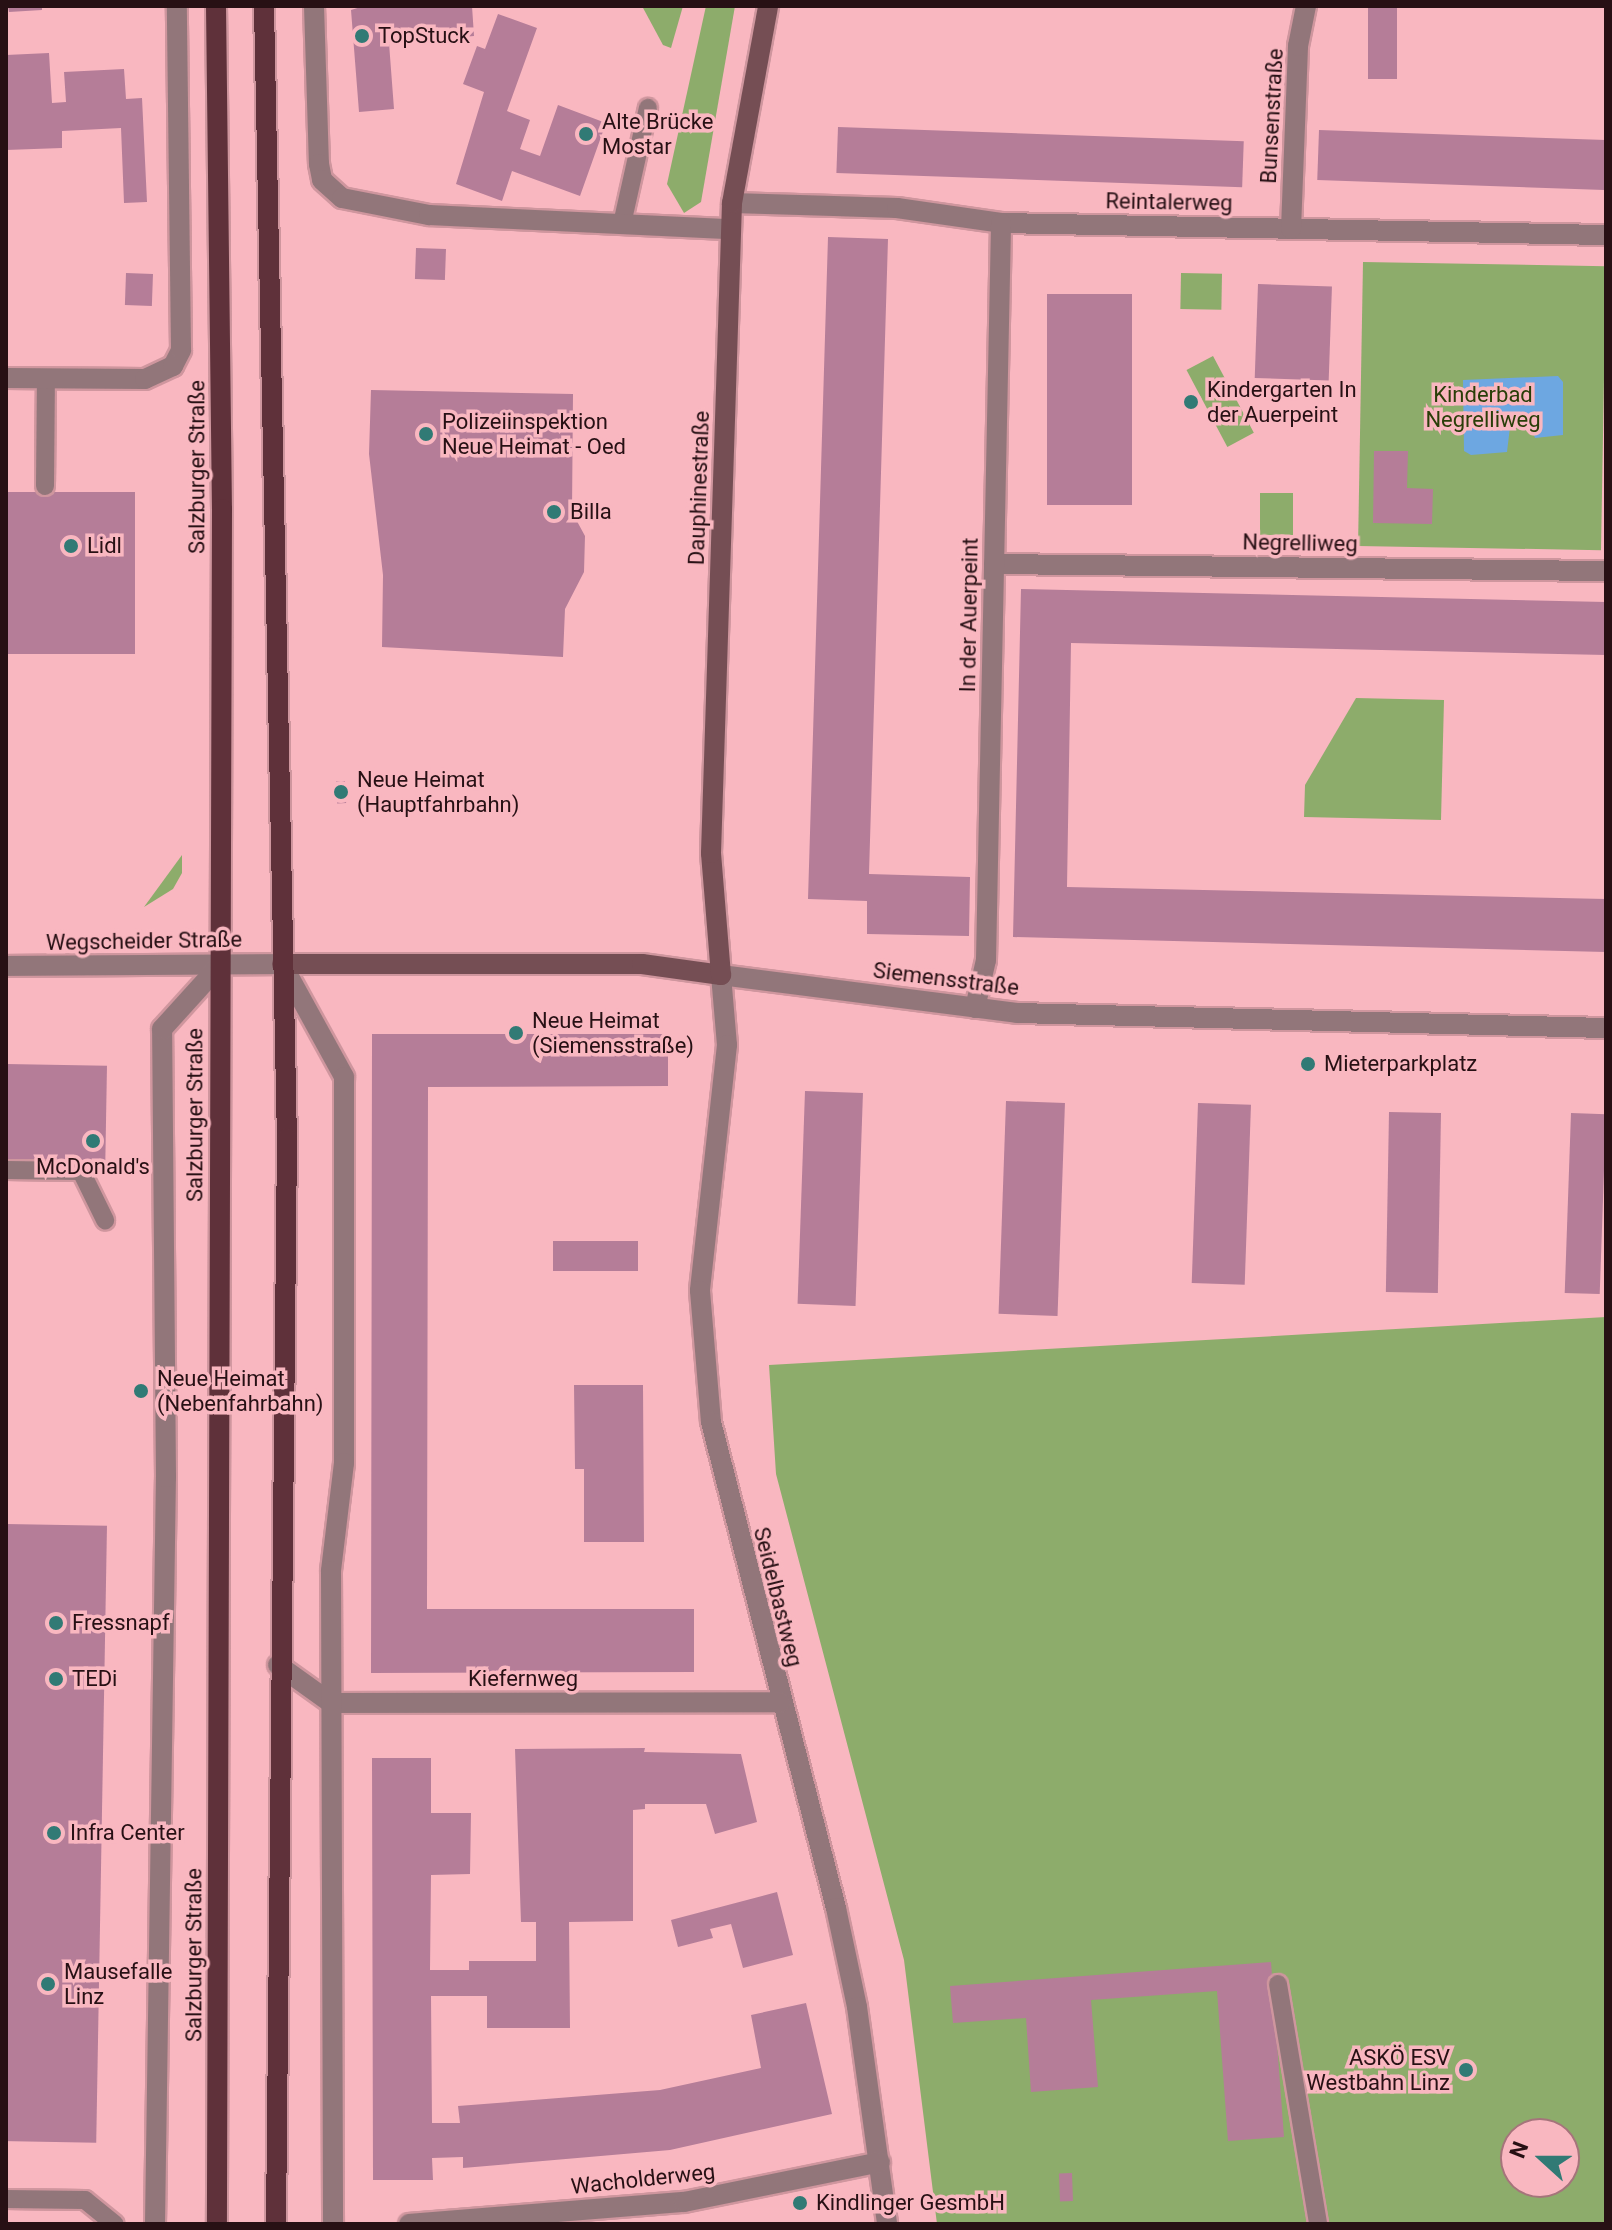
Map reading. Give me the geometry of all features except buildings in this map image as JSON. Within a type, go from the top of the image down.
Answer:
[{"type":"main road","name":"Salzburger Straße","points":[[216,6],[220,965],[217,2224]]},
{"type":"main road","points":[[264,6],[287,1138],[278,1665],[276,2224]]},
{"type":"main road","name":"Dauphinestraße","points":[[721,975],[711,853],[732,203],[768,6]]},
{"type":"main road","name":"Siemensstraße","points":[[282,964],[642,964],[721,975]]},
{"type":"street","points":[[6,378],[145,379],[173,366],[184,320],[177,6]]},
{"type":"street","points":[[314,6],[319,164],[331,191],[357,202],[429,215],[731,229]]},
{"type":"street","name":"Bunsenstraße","points":[[1291,229],[1298,46],[1306,6]]},
{"type":"street","name":"Reintalerweg","points":[[732,203],[897,208],[1001,223],[1606,235]]},
{"type":"street","name":"In der Auerpeint","points":[[975,1008],[986,960],[1001,223]]},
{"type":"street","name":"Negrelliweg","points":[[994,564],[1606,571]]},
{"type":"street","points":[[282,964],[344,1077],[344,1463],[331,1571],[333,2224],[341,2224]]},
{"type":"street","name":"Wegscheider Straße","points":[[6,966],[282,964]]},
{"type":"street","points":[[155,2224],[166,1477],[162,1029],[220,965]]},
{"type":"street","name":"Siemensstraße","points":[[721,975],[1017,1013],[1606,1028]]},
{"type":"street","name":"Seidelbastweg","points":[[721,975],[727,1045],[703,1262],[703,1359],[725,1486],[836,1908],[880,2162],[887,2224]]},
{"type":"street","points":[[278,1665],[331,1703]]},
{"type":"street","name":"Kiefernweg","points":[[331,1703],[780,1702]]},
{"type":"street","name":"Wacholderweg","points":[[409,2224],[505,2220],[684,2202],[880,2162]]},
{"type":"lane","points":[[622,224],[648,108]]},
{"type":"lane","points":[[45,486],[46,378]]},
{"type":"lane","points":[[6,1170],[81,1171],[105,1220]]},
{"type":"lane","points":[[1278,1984],[1318,2224]]},
{"type":"lane","points":[[6,2199],[85,2200],[115,2224]]},
{"type":"green space","points":[[642,6],[683,6],[671,48],[663,45]]},
{"type":"green space","points":[[706,6],[735,6],[701,202],[684,213],[667,184]]},
{"type":"green space","name":"Kinderbad Negrelliweg","points":[[1363,262],[1606,266],[1601,550],[1358,546]]},
{"type":"green space","points":[[1181,273],[1222,274],[1221,310],[1180,309]]},
{"type":"green space","points":[[1213,356],[1254,433],[1227,447],[1187,370]]},
{"type":"green space","points":[[1260,493],[1293,493],[1293,535],[1260,535]]},
{"type":"green space","points":[[1356,698],[1444,700],[1441,820],[1304,817],[1305,785]]},
{"type":"green space","points":[[182,855],[182,873],[173,889],[144,907]]},
{"type":"green space","points":[[1606,1317],[1606,2224],[937,2224],[904,1960],[776,1474],[769,1365]]},
{"type":"water","points":[[1558,376],[1563,382],[1563,435],[1535,438],[1530,424],[1519,420],[1510,427],[1507,452],[1471,455],[1464,451],[1463,380]]},
{"type":"place","name":"TopStuck","points":[[362,36]]},
{"type":"place","name":"Alte Brücke Mostar","points":[[586,134]]},
{"type":"place","name":"Kindergarten In der Auerpeint","points":[[1191,402]]},
{"type":"place","name":"Polizeiinspektion Neue Heimat - Oed","points":[[426,434]]},
{"type":"place","name":"Billa","points":[[554,512]]},
{"type":"place","name":"Lidl","points":[[71,546]]},
{"type":"place","name":"Neue Heimat (Hauptfahrbahn)","points":[[341,792]]},
{"type":"place","name":"Neue Heimat (Siemensstraße)","points":[[516,1033]]},
{"type":"place","name":"Mieterparkplatz","points":[[1308,1064]]},
{"type":"place","name":"McDonald's","points":[[93,1141]]},
{"type":"place","name":"Neue Heimat (Nebenfahrbahn)","points":[[141,1391]]},
{"type":"place","name":"Fressnapf","points":[[56,1623]]},
{"type":"place","name":"TEDi","points":[[56,1679]]},
{"type":"place","name":"Infra Center","points":[[54,1833]]},
{"type":"place","name":"Mausefalle Linz","points":[[48,1984]]},
{"type":"place","name":"ASKÖ ESV Westbahn Linz","points":[[1466,2070]]},
{"type":"place","name":"Kindlinger GesmbH","points":[[800,2203]]}]
